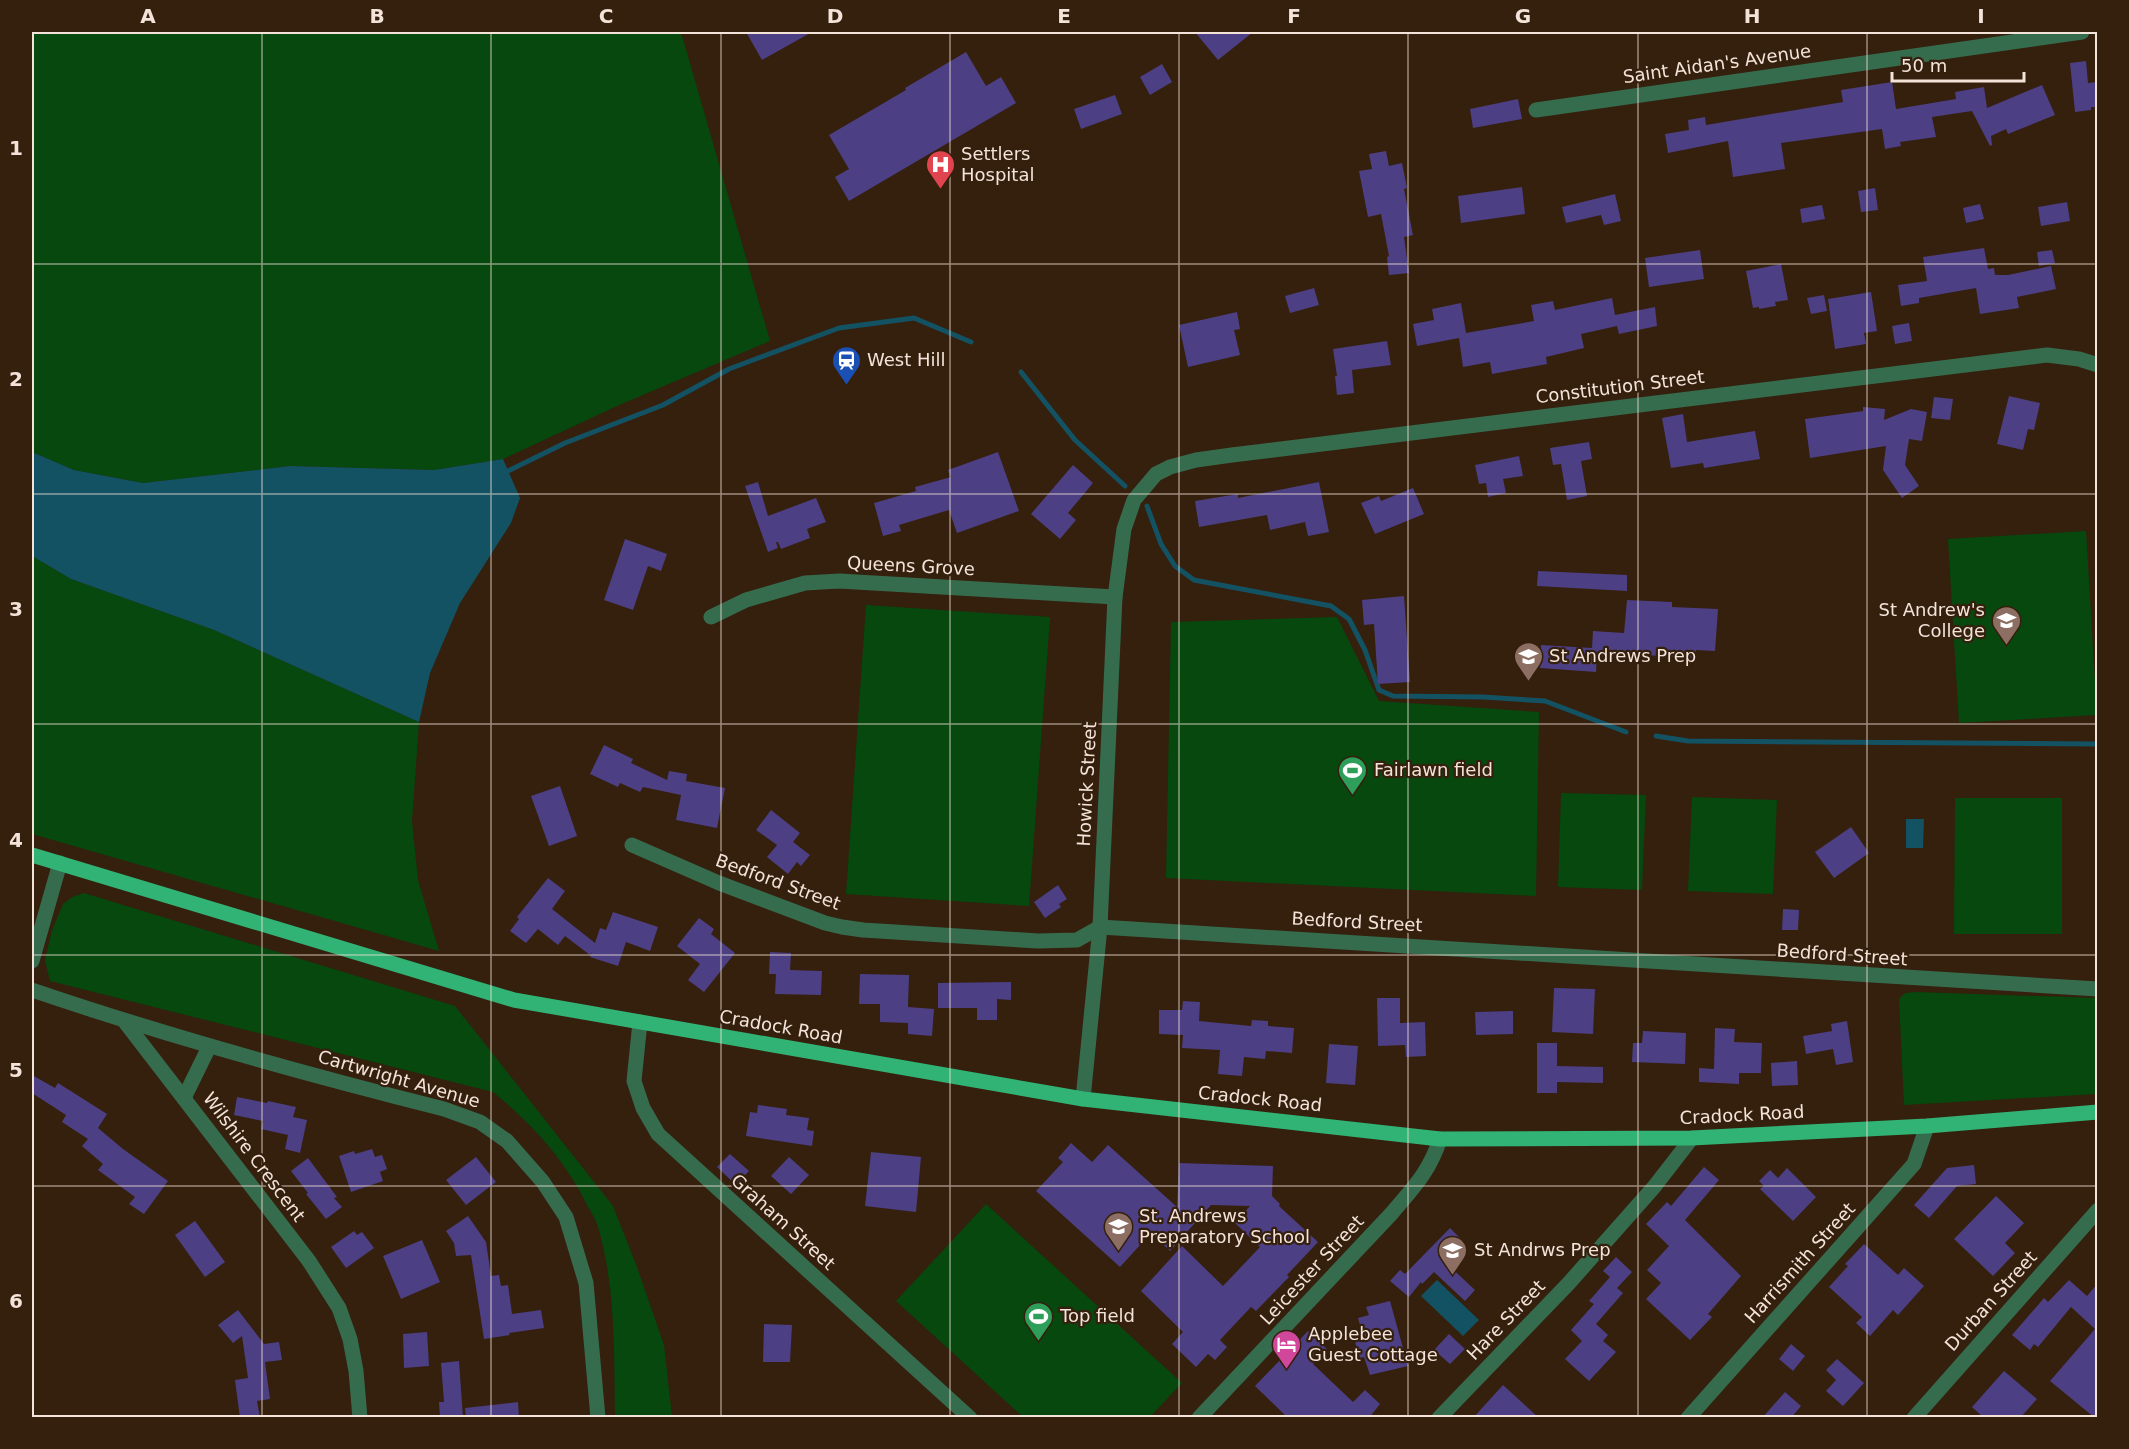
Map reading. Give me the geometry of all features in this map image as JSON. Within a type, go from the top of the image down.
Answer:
[{"type":"main road","name":"Cradock Road","points":[[32,855],[514,1000],[1083,1099],[1440,1139],[1692,1138],[1927,1126],[2097,1112]]},
{"type":"street","name":"Saint Aidan's Avenue","points":[[1536,110],[2082,32]]},
{"type":"street","name":"Constitution Street","points":[[1150,479],[1170,467],[1232,455],[2035,356],[2079,359],[2097,365]]},
{"type":"street","name":"Howick Street","points":[[1083,1099],[1100,927],[1115,597],[1124,529],[1134,500],[1150,479]]},
{"type":"street","name":"Queens Grove","points":[[711,617],[746,600],[805,583],[839,581],[1115,597]]},
{"type":"street","name":"Bedford Street","points":[[632,845],[719,883],[842,927],[863,930],[1038,941],[1077,940],[1100,927],[2097,989]]},
{"type":"street","points":[[32,961],[60,863]]},
{"type":"street","points":[[32,990],[125,1022]]},
{"type":"street","name":"Cartwright Avenue","points":[[125,1022],[209,1047],[444,1109],[480,1122],[507,1141],[543,1182],[566,1217],[586,1283],[598,1418]]},
{"type":"street","name":"Wilshire Crescent","points":[[125,1022],[309,1261],[339,1308],[350,1339],[356,1371],[360,1418]]},
{"type":"street","name":"Graham Street","points":[[640,1022],[634,1081],[643,1108],[658,1134],[970,1418]]},
{"type":"street","points":[[184,1098],[209,1047]]},
{"type":"street","name":"Harrismith Street","points":[[1688,1418],[1914,1164],[1927,1126]]},
{"type":"street","name":"Hare Street","points":[[1439,1418],[1569,1282],[1654,1187],[1692,1138]]},
{"type":"street","name":"Leicester Street","points":[[1199,1418],[1392,1213],[1434,1159],[1440,1139]]},
{"type":"street","name":"Durban Street","points":[[1914,1418],[2097,1210]]},
{"type":"green space","points":[[32,32],[681,32],[770,341],[617,406],[503,459],[434,470],[290,466],[143,483],[74,470],[32,452]]},
{"type":"green space","points":[[2086,531],[2097,715],[1959,723],[1948,539]]},
{"type":"green space","points":[[32,556],[71,579],[214,630],[419,722],[412,821],[418,880],[439,951],[32,834]]},
{"type":"green space","points":[[866,605],[1050,617],[1029,906],[846,894]]},
{"type":"green space","name":"Fairlawn field","points":[[1337,617],[1379,701],[1539,712],[1536,896],[1166,878],[1171,622]]},
{"type":"green space","points":[[1561,793],[1646,795],[1642,890],[1558,887]]},
{"type":"green space","points":[[1692,797],[1777,800],[1773,894],[1688,891]]},
{"type":"green space","points":[[1955,798],[2062,798],[2062,934],[1954,934]]},
{"type":"green space","points":[[84,893],[455,1006],[613,1206],[664,1345],[672,1417],[615,1417],[611,1298],[604,1250],[597,1224],[568,1171],[546,1143],[507,1104],[493,1092],[50,981],[45,960],[52,930],[63,904],[72,897]]},
{"type":"green space","points":[[1905,993],[2097,998],[2097,1094],[1904,1105],[1899,999]]},
{"type":"green space","name":"Top field","points":[[986,1204],[1182,1383],[1150,1417],[1023,1417],[896,1301]]},
{"type":"water","points":[[32,452],[74,470],[143,483],[290,466],[434,470],[503,459],[520,498],[511,523],[460,603],[430,673],[419,722],[214,630],[71,579],[32,556]]},
{"type":"water","points":[[1906,819],[1924,819],[1923,848],[1906,848]]},
{"type":"water","points":[[1437,1280],[1479,1320],[1463,1336],[1421,1296]]},
{"type":"building","points":[[746,32],[812,32],[762,60]]},
{"type":"building","points":[[1195,32],[1253,32],[1218,60]]},
{"type":"building","points":[[966,52],[986,86],[1001,77],[1016,103],[849,201],[835,177],[849,169],[829,135]]},
{"type":"building","points":[[2086,61],[2088,83],[2097,82],[2097,107],[2075,112],[2070,63]]},
{"type":"building","points":[[1162,64],[1172,82],[1150,95],[1140,77]]},
{"type":"building","points":[[1892,82],[1896,109],[1956,99],[1955,92],[1984,87],[1987,108],[2042,85],[2055,115],[2008,134],[2006,129],[1991,136],[1992,145],[1990,146],[1972,111],[1932,117],[1936,137],[1900,142],[1901,146],[1885,149],[1882,129],[1781,143],[1785,169],[1733,177],[1728,141],[1668,153],[1665,134],[1689,130],[1688,120],[1705,117],[1706,125],[1843,102],[1841,90]]},
{"type":"building","points":[[1115,95],[1122,114],[1081,129],[1074,109]]},
{"type":"building","points":[[1518,99],[1522,119],[1473,128],[1470,109]]},
{"type":"building","points":[[1386,151],[1389,166],[1402,163],[1407,188],[1404,189],[1413,235],[1404,237],[1409,273],[1389,275],[1387,257],[1389,256],[1381,214],[1368,217],[1359,171],[1372,169],[1369,154]]},
{"type":"building","points":[[1522,187],[1525,214],[1461,223],[1458,196]]},
{"type":"building","points":[[1875,188],[1878,210],[1861,212],[1858,191]]},
{"type":"building","points":[[1615,194],[1621,221],[1604,225],[1601,215],[1566,223],[1562,207]]},
{"type":"building","points":[[2067,202],[2070,221],[2041,226],[2038,207]]},
{"type":"building","points":[[1980,204],[1984,219],[1966,223],[1963,208]]},
{"type":"building","points":[[1822,205],[1825,219],[1802,223],[1800,209]]},
{"type":"building","points":[[1984,248],[1988,269],[1994,268],[1995,275],[2008,275],[2051,266],[2056,289],[2017,297],[2019,308],[1980,314],[1976,288],[1919,298],[1919,303],[1901,306],[1898,285],[1927,281],[1923,257]]},
{"type":"building","points":[[1700,250],[1704,279],[1649,287],[1645,258]]},
{"type":"building","points":[[2052,250],[2055,263],[2039,266],[2037,252]]},
{"type":"building","points":[[1781,264],[1788,300],[1775,302],[1776,306],[1753,308],[1746,271]]},
{"type":"building","points":[[1314,288],[1319,305],[1290,313],[1285,296]]},
{"type":"building","points":[[1871,292],[1877,331],[1864,333],[1866,344],[1835,349],[1828,299]]},
{"type":"building","points":[[1824,295],[1827,311],[1811,314],[1807,298]]},
{"type":"building","points":[[1612,298],[1615,315],[1655,307],[1657,326],[1619,334],[1617,326],[1581,334],[1584,348],[1546,357],[1547,364],[1492,374],[1490,362],[1463,367],[1459,338],[1417,346],[1413,324],[1434,320],[1432,309],[1461,303],[1466,333],[1534,321],[1531,305],[1553,301],[1555,310]]},
{"type":"building","points":[[1237,312],[1240,329],[1234,330],[1240,355],[1188,367],[1179,325]]},
{"type":"building","points":[[1909,323],[1912,341],[1895,344],[1892,326]]},
{"type":"building","points":[[1387,341],[1391,365],[1352,370],[1354,393],[1337,395],[1333,349]]},
{"type":"building","points":[[2009,396],[2040,403],[2034,430],[2028,429],[2023,450],[1997,444]]},
{"type":"building","points":[[1934,397],[1953,399],[1950,420],[1931,418]]},
{"type":"building","points":[[1863,407],[1885,409],[1884,420],[1911,409],[1927,412],[1922,441],[1909,439],[1905,465],[1919,486],[1902,498],[1883,470],[1886,446],[1810,458],[1805,419],[1863,411]]},
{"type":"building","points":[[1683,414],[1687,442],[1755,431],[1760,459],[1704,468],[1703,463],[1671,468],[1662,418]]},
{"type":"building","points":[[1589,442],[1592,459],[1581,461],[1587,496],[1567,500],[1561,464],[1553,465],[1550,448]]},
{"type":"building","points":[[998,452],[1019,511],[957,533],[949,510],[899,525],[901,531],[883,536],[874,503],[916,491],[915,487],[951,477],[948,470]]},
{"type":"building","points":[[1519,456],[1523,476],[1503,479],[1506,493],[1488,497],[1486,483],[1479,484],[1475,465]]},
{"type":"building","points":[[1073,465],[1093,483],[1068,513],[1076,520],[1060,539],[1031,514]]},
{"type":"building","points":[[758,482],[768,516],[816,498],[826,522],[807,529],[810,538],[781,549],[776,542],[778,548],[768,552],[745,486]]},
{"type":"building","points":[[1319,482],[1329,532],[1308,536],[1305,522],[1270,530],[1267,515],[1199,527],[1195,501],[1238,494],[1238,498]]},
{"type":"building","points":[[1413,488],[1424,514],[1375,534],[1361,503],[1379,496],[1381,501]]},
{"type":"building","points":[[625,539],[667,554],[661,571],[648,566],[633,610],[604,600]]},
{"type":"building","points":[[1538,571],[1627,575],[1627,591],[1537,586]]},
{"type":"building","points":[[1404,596],[1410,682],[1378,684],[1374,624],[1364,625],[1362,600]]},
{"type":"building","points":[[1627,600],[1672,602],[1672,607],[1718,609],[1715,651],[1696,650],[1695,658],[1627,654],[1627,658],[1597,656],[1596,672],[1540,668],[1541,645],[1592,648],[1593,631],[1624,633]]},
{"type":"building","points":[[604,745],[633,759],[631,763],[667,780],[669,771],[687,774],[686,781],[725,788],[717,828],[676,820],[681,795],[643,787],[640,792],[620,783],[618,787],[590,774]]},
{"type":"building","points":[[560,786],[577,836],[549,846],[531,796]]},
{"type":"building","points":[[771,810],[800,833],[793,842],[810,855],[801,866],[797,862],[788,874],[767,857],[777,845],[756,830]]},
{"type":"building","points":[[1851,827],[1869,853],[1834,878],[1815,852]]},
{"type":"building","points":[[548,878],[565,891],[552,909],[595,943],[600,928],[606,930],[613,912],[658,927],[650,951],[626,942],[618,966],[590,957],[592,952],[590,955],[565,936],[558,945],[538,929],[526,943],[510,931],[519,919],[517,917]]},
{"type":"building","points":[[1058,885],[1067,899],[1059,904],[1061,907],[1045,918],[1034,902]]},
{"type":"building","points":[[1783,909],[1799,910],[1798,930],[1782,930]]},
{"type":"building","points":[[699,918],[714,929],[711,934],[735,953],[704,992],[688,980],[700,964],[677,946]]},
{"type":"building","points":[[770,952],[791,953],[790,970],[822,971],[821,995],[775,994],[776,974],[769,974]]},
{"type":"building","points":[[860,974],[909,975],[908,1007],[934,1009],[932,1036],[908,1034],[908,1023],[880,1022],[880,1004],[859,1004]]},
{"type":"building","points":[[1011,982],[1011,1000],[997,999],[997,1020],[977,1020],[977,1008],[938,1008],[938,983]]},
{"type":"building","points":[[1554,988],[1595,989],[1593,1034],[1552,1032]]},
{"type":"building","points":[[1377,998],[1400,998],[1400,1023],[1425,1022],[1426,1056],[1406,1057],[1405,1045],[1378,1046]]},
{"type":"building","points":[[1183,1001],[1200,1002],[1199,1021],[1251,1026],[1252,1020],[1268,1021],[1268,1026],[1294,1028],[1292,1053],[1266,1051],[1265,1059],[1244,1057],[1242,1076],[1218,1074],[1220,1050],[1182,1048],[1183,1035],[1159,1034],[1159,1010],[1182,1010]]},
{"type":"building","points":[[1513,1011],[1513,1034],[1476,1035],[1475,1012]]},
{"type":"building","points":[[1847,1021],[1853,1062],[1836,1065],[1833,1049],[1806,1054],[1803,1036],[1832,1031],[1831,1024]]},
{"type":"building","points":[[1715,1028],[1735,1029],[1734,1042],[1762,1043],[1761,1073],[1739,1073],[1739,1084],[1699,1082],[1699,1068],[1714,1069]]},
{"type":"building","points":[[1643,1031],[1686,1033],[1685,1064],[1632,1062],[1633,1043],[1642,1043]]},
{"type":"building","points":[[1537,1043],[1557,1043],[1557,1066],[1603,1067],[1603,1083],[1557,1082],[1557,1093],[1537,1093]]},
{"type":"building","points":[[1329,1044],[1358,1046],[1355,1085],[1326,1083]]},
{"type":"building","points":[[1797,1061],[1798,1085],[1772,1086],[1771,1063]]},
{"type":"building","points":[[32,1075],[55,1088],[58,1083],[107,1114],[98,1128],[168,1181],[144,1214],[129,1204],[135,1197],[98,1170],[103,1164],[82,1146],[88,1139],[62,1122],[66,1115],[32,1093]]},
{"type":"building","points":[[237,1097],[296,1107],[293,1117],[307,1120],[300,1153],[285,1149],[288,1135],[261,1129],[263,1121],[234,1115]]},
{"type":"building","points":[[758,1105],[787,1109],[786,1115],[809,1118],[807,1130],[814,1131],[812,1146],[746,1136],[750,1112],[757,1113]]},
{"type":"building","points":[[1071,1143],[1092,1162],[1108,1145],[1177,1207],[1179,1163],[1273,1166],[1272,1196],[1280,1204],[1279,1206],[1318,1242],[1287,1275],[1289,1277],[1256,1311],[1251,1307],[1220,1340],[1227,1347],[1215,1360],[1208,1354],[1196,1367],[1172,1344],[1183,1332],[1141,1291],[1182,1246],[1223,1286],[1260,1247],[1235,1223],[1250,1206],[1211,1205],[1170,1251],[1151,1233],[1120,1267],[1036,1191],[1063,1162],[1058,1158]]},
{"type":"building","points":[[372,1149],[375,1157],[382,1155],[387,1169],[380,1172],[383,1181],[351,1192],[339,1156]]},
{"type":"building","points":[[871,1152],[921,1157],[916,1212],[865,1206]]},
{"type":"building","points":[[730,1154],[749,1171],[736,1185],[717,1167]]},
{"type":"building","points":[[476,1157],[496,1182],[466,1205],[446,1180]]},
{"type":"building","points":[[789,1157],[809,1175],[791,1194],[771,1176]]},
{"type":"building","points":[[308,1158],[342,1207],[326,1219],[291,1171]]},
{"type":"building","points":[[1974,1165],[1976,1184],[1957,1186],[1929,1218],[1914,1205],[1947,1168]]},
{"type":"building","points":[[1704,1167],[1719,1180],[1685,1220],[1741,1276],[1708,1314],[1712,1317],[1690,1340],[1646,1299],[1661,1283],[1647,1270],[1669,1246],[1646,1224],[1667,1202],[1671,1206]]},
{"type":"building","points":[[1787,1168],[1816,1197],[1793,1221],[1760,1189],[1764,1186],[1759,1181],[1770,1170],[1778,1178]]},
{"type":"building","points":[[1996,1196],[2024,1223],[2005,1243],[2015,1253],[1993,1276],[1954,1239]]},
{"type":"building","points":[[468,1216],[486,1242],[491,1276],[499,1275],[501,1286],[508,1285],[512,1314],[541,1310],[544,1328],[484,1339],[471,1255],[456,1256],[454,1243],[446,1231]]},
{"type":"building","points":[[195,1221],[225,1262],[205,1277],[175,1235]]},
{"type":"building","points":[[1450,1228],[1464,1242],[1445,1262],[1475,1290],[1465,1301],[1434,1272],[1422,1284],[1421,1282],[1409,1297],[1390,1281],[1400,1270],[1405,1274]]},
{"type":"building","points":[[354,1231],[357,1235],[362,1232],[374,1248],[346,1268],[331,1247]]},
{"type":"building","points":[[422,1240],[440,1282],[401,1299],[383,1256]]},
{"type":"building","points":[[1864,1244],[1898,1275],[1904,1268],[1924,1286],[1898,1315],[1893,1310],[1870,1336],[1856,1323],[1862,1317],[1829,1287],[1848,1266],[1845,1264]]},
{"type":"building","points":[[1616,1257],[1632,1272],[1617,1288],[1623,1293],[1596,1324],[1608,1335],[1603,1341],[1616,1352],[1589,1381],[1565,1359],[1582,1341],[1571,1330],[1594,1304],[1589,1301],[1610,1277],[1603,1271]]},
{"type":"building","points":[[2069,1280],[2087,1296],[2097,1284],[2097,1418],[2050,1381],[2095,1329],[2071,1307],[2038,1347],[2034,1344],[2030,1350],[2012,1335],[2044,1298],[2048,1302]]},
{"type":"building","points":[[1390,1301],[1408,1366],[1370,1375],[1364,1357],[1360,1358],[1355,1342],[1364,1340],[1358,1318],[1369,1315],[1366,1307]]},
{"type":"building","points":[[238,1310],[264,1344],[279,1342],[282,1360],[265,1362],[270,1399],[257,1401],[260,1418],[240,1418],[235,1380],[248,1378],[242,1336],[233,1343],[218,1325]]},
{"type":"building","points":[[764,1324],[792,1325],[790,1362],[763,1362]]},
{"type":"building","points":[[1308,1331],[1327,1349],[1313,1364],[1353,1402],[1365,1390],[1380,1404],[1369,1418],[1288,1418],[1255,1386]]},
{"type":"building","points":[[427,1332],[429,1366],[404,1368],[403,1334]]},
{"type":"building","points":[[1449,1334],[1465,1349],[1450,1364],[1434,1350]]},
{"type":"building","points":[[1791,1344],[1805,1356],[1793,1371],[1779,1359]]},
{"type":"building","points":[[1837,1359],[1864,1383],[1843,1406],[1826,1391],[1836,1380],[1826,1370]]},
{"type":"building","points":[[459,1361],[463,1418],[440,1418],[439,1402],[444,1402],[441,1363]]},
{"type":"building","points":[[2004,1371],[2037,1399],[2020,1418],[1984,1418],[1972,1407]]},
{"type":"building","points":[[1503,1385],[1539,1418],[1473,1418]]},
{"type":"building","points":[[1785,1392],[1801,1406],[1791,1418],[1762,1418]]},
{"type":"building","points":[[518,1402],[519,1418],[466,1418],[465,1408]]},
{"type":"waterway","points":[[502,474],[565,443],[663,405],[729,369],[839,328],[914,318],[971,342]]},
{"type":"waterway","points":[[1021,372],[1075,440],[1125,486]]},
{"type":"waterway","points":[[1147,506],[1161,544],[1175,566],[1194,580],[1331,606],[1349,619],[1365,650],[1379,690],[1393,696],[1483,697],[1545,701],[1626,732]]},
{"type":"waterway","points":[[1656,736],[1688,741],[2098,744]]},
{"type":"place","name":"Settlers Hospital","points":[[940,190]]},
{"type":"place","name":"West Hill","points":[[846,386]]},
{"type":"place","name":"St Andrew's College","points":[[2006,646]]},
{"type":"place","name":"St Andrews Prep","points":[[1528,682]]},
{"type":"place","name":"Fairlawn field","points":[[1353,796]]},
{"type":"place","name":"St. Andrews Preparatory School","points":[[1118,1252]]},
{"type":"place","name":"St Andrws Prep","points":[[1453,1276]]},
{"type":"place","name":"Top field","points":[[1039,1342]]},
{"type":"place","name":"Applebee Guest Cottage","points":[[1287,1370]]}]
